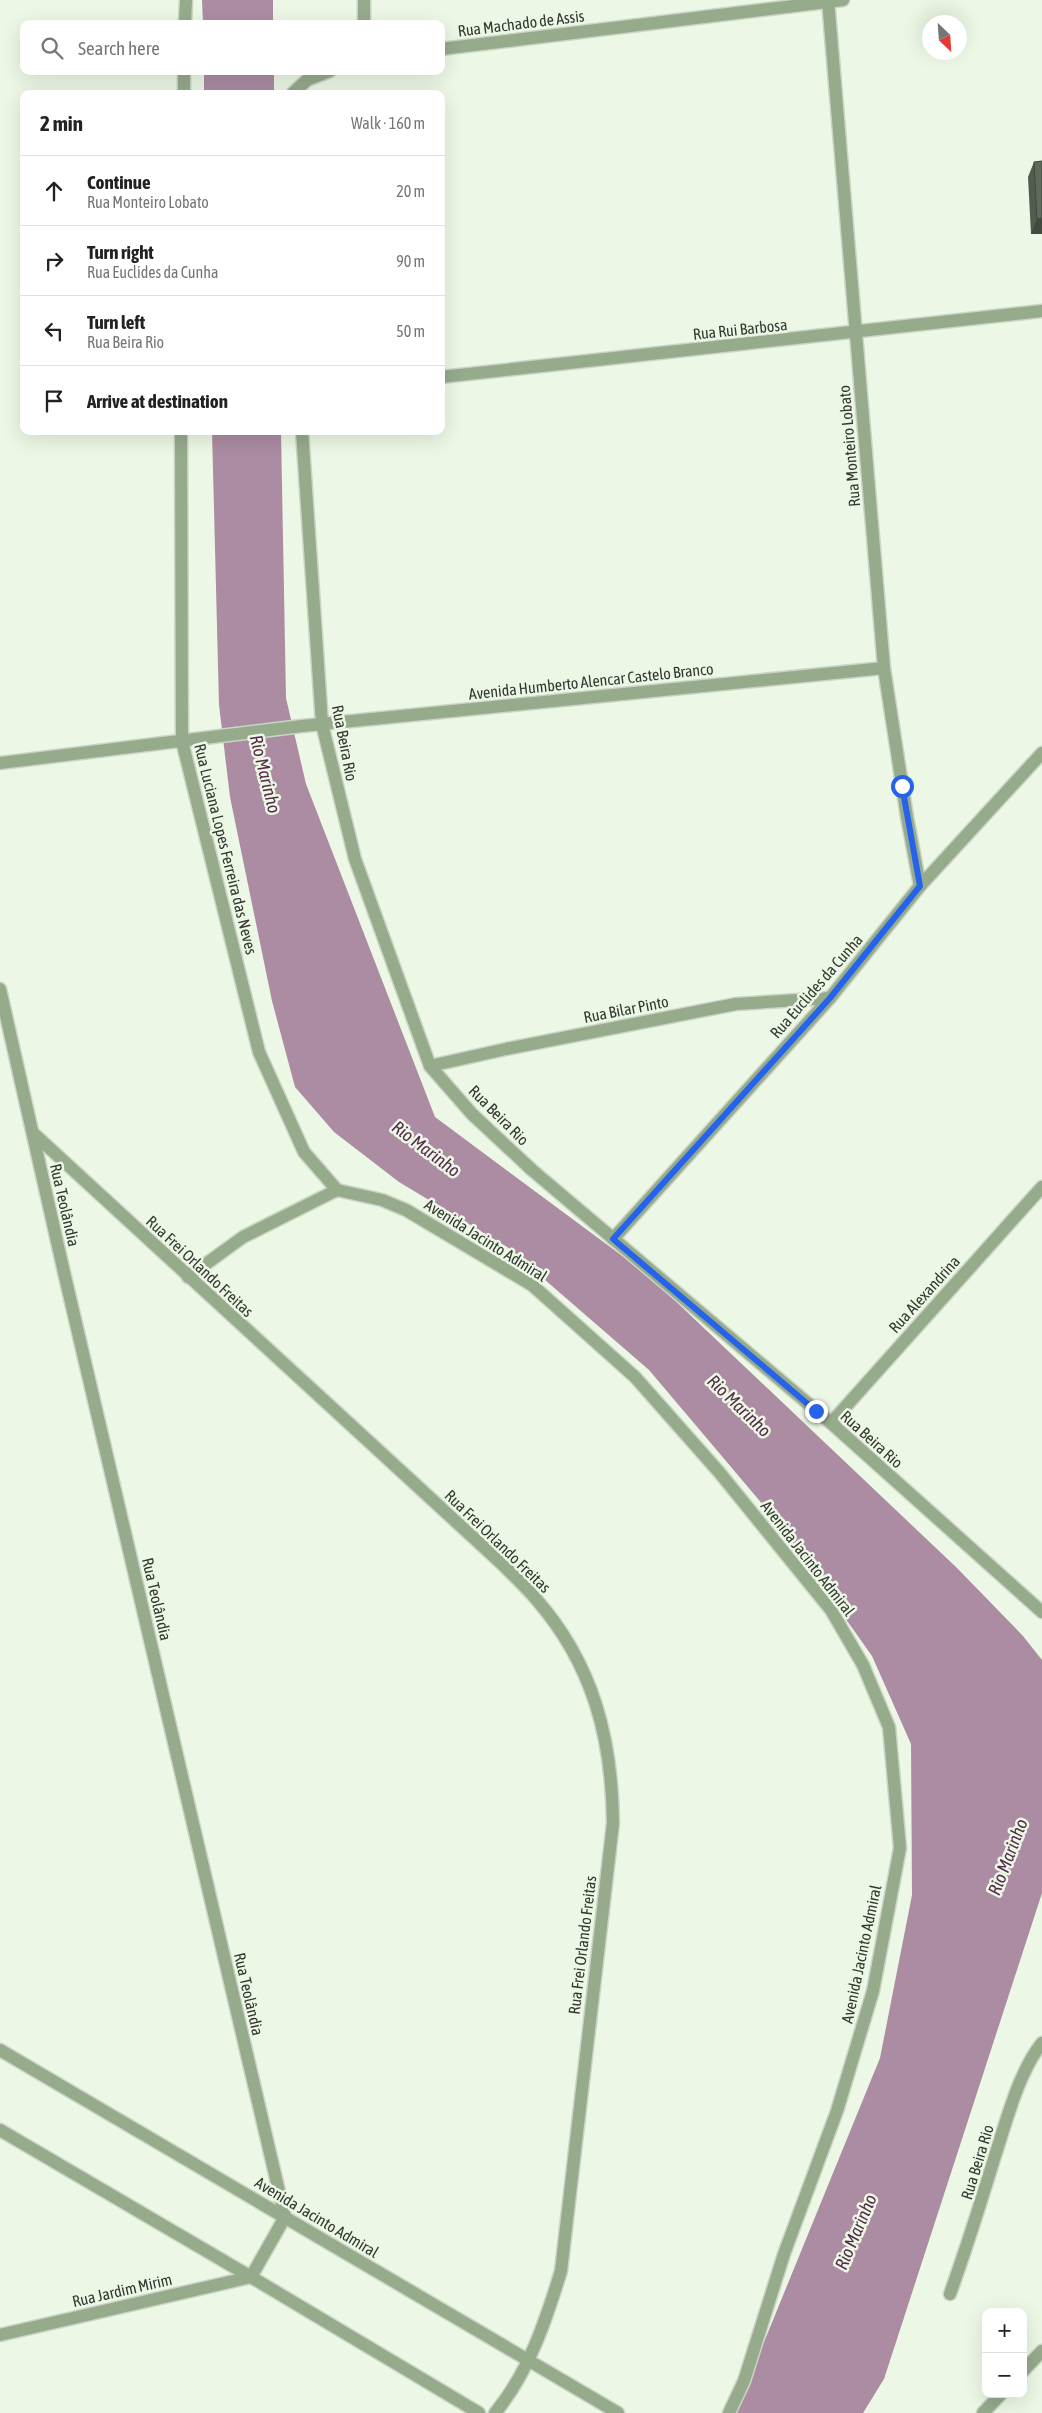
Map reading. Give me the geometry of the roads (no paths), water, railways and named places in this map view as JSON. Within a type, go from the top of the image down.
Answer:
[{"type":"street","points":[[185,20],[186,0]]},
{"type":"street","points":[[364,0],[364,20]]},
{"type":"street","name":"Rua Machado de Assis","points":[[445,49],[843,0]]},
{"type":"street","name":"Rua Monteiro Lobato","points":[[828,1],[884,668],[907,817],[920,886]]},
{"type":"street","points":[[184,75],[184,90]]},
{"type":"street","points":[[297,90],[308,80],[320,75]]},
{"type":"street","name":"Rua Rui Barbosa","points":[[445,377],[1042,311]]},
{"type":"street","name":"Rua Luciana Lopes Ferreira das Neves","points":[[181,435],[182,741],[259,1052],[304,1152],[337,1190]]},
{"type":"street","name":"Rua Beira Rio","points":[[302,435],[322,724],[354,858],[430,1066],[478,1120],[532,1170],[830,1424],[1042,1612]]},
{"type":"street","name":"Avenida Humberto Alencar Castelo Branco","points":[[0,763],[302,726],[884,668]]},
{"type":"street","name":"Rua Euclides da Cunha","points":[[613,1239],[830,998],[920,886],[1042,753]]},
{"type":"street","name":"Rua Teolândia","points":[[0,989],[285,2217]]},
{"type":"street","name":"Rua Bilar Pinto","points":[[430,1066],[506,1049],[736,1004],[830,998]]},
{"type":"street","name":"Rua Frei Orlando Freitas","points":[[33,1133],[494,1556],[536,1598],[558,1627],[576,1657],[602,1724],[610,1757],[613,1823],[561,2271],[550,2309],[527,2360],[495,2413]]},
{"type":"street","name":"Rua Alexandrina","points":[[830,1424],[1042,1187]]},
{"type":"street","points":[[188,1277],[244,1237],[337,1190]]},
{"type":"street","name":"Avenida Jacinto Admiral","points":[[337,1190],[382,1200],[406,1210],[532,1285],[635,1377],[719,1472],[831,1610],[864,1665],[889,1727],[900,1848],[874,1991],[837,2111],[784,2254],[744,2381],[729,2413]]},
{"type":"street","name":"Rua Beira Rio","points":[[950,2294],[1007,2120],[1032,2055],[1042,2043]]},
{"type":"street","name":"Avenida Jacinto Admiral","points":[[0,2050],[618,2413]]},
{"type":"street","points":[[0,2130],[479,2413]]},
{"type":"street","points":[[251,2277],[285,2217]]},
{"type":"street","name":"Rua Jardim Mirim","points":[[0,2335],[251,2277]]},
{"type":"street","points":[[1027,2367],[1042,2351]]},
{"type":"street","points":[[983,2413],[997,2398]]},
{"type":"water","points":[[202,0],[273,0],[273,20],[203,20]]},
{"type":"water","points":[[204,75],[274,75],[274,90],[204,90]]},
{"type":"water","name":"Rio Marinho","points":[[212,435],[281,435],[286,698],[306,784],[435,1117],[648,1275],[957,1568],[1023,1636],[1042,1660],[1042,1893],[884,2379],[863,2413],[735,2413],[880,2058],[912,1895],[911,1744],[872,1656],[775,1519],[649,1370],[507,1247],[399,1182],[334,1132],[295,1087],[272,1001],[230,797],[219,705]]}]
